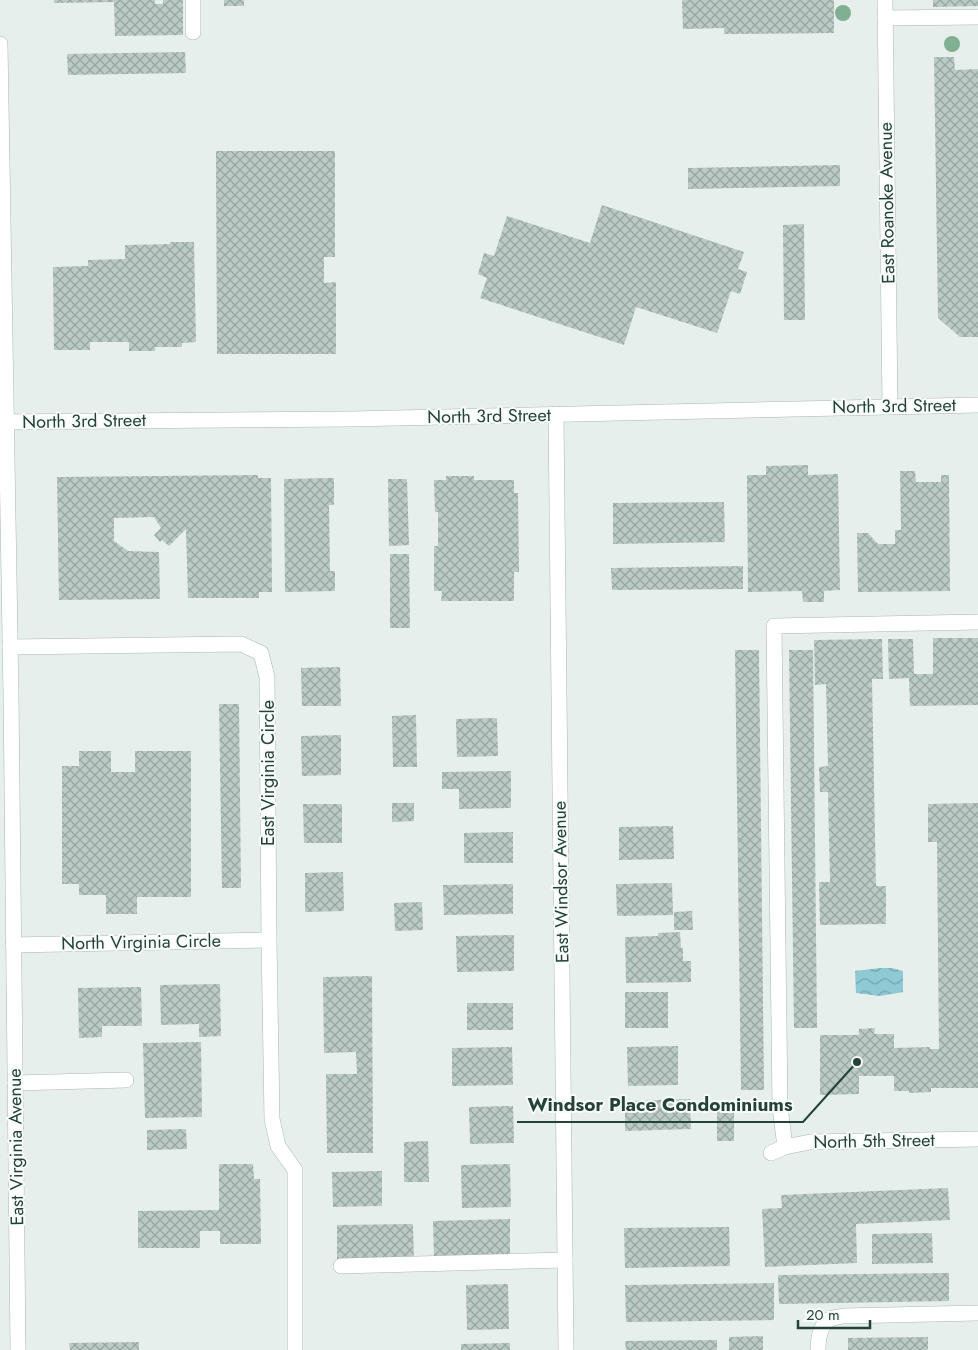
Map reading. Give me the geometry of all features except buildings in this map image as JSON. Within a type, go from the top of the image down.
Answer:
[{"type":"street","points":[[193,0],[193,32]]},
{"type":"street","name":"East Roanoke Avenue","points":[[885,0],[890,406]]},
{"type":"street","points":[[885,18],[978,17]]},
{"type":"street","name":"East Virginia Avenue","points":[[0,44],[5,625],[10,647],[18,1350]]},
{"type":"street","name":"North 3rd Street","points":[[4,422],[351,419],[978,405]]},
{"type":"street","name":"East Windsor Avenue","points":[[556,414],[566,1350]]},
{"type":"street","name":"North 5th Street","points":[[978,622],[774,626],[780,1097],[778,1150],[802,1143],[978,1139]]},
{"type":"street","name":"East Virginia Circle","points":[[10,647],[241,644],[261,653],[267,677],[272,1118],[278,1146],[295,1170],[295,1350]]},
{"type":"street","name":"North Virginia Circle","points":[[13,944],[269,940]]},
{"type":"street","points":[[15,1082],[126,1080]]},
{"type":"street","points":[[341,1266],[565,1260]]},
{"type":"street","points":[[818,1350],[818,1339],[823,1326],[830,1319],[843,1316],[978,1313]]},
{"type":"water","points":[[892,968],[903,971],[903,992],[880,996],[856,993],[855,971]]},
{"type":"place","name":"Windsor Place Condominiums","points":[[857,1062]]}]
